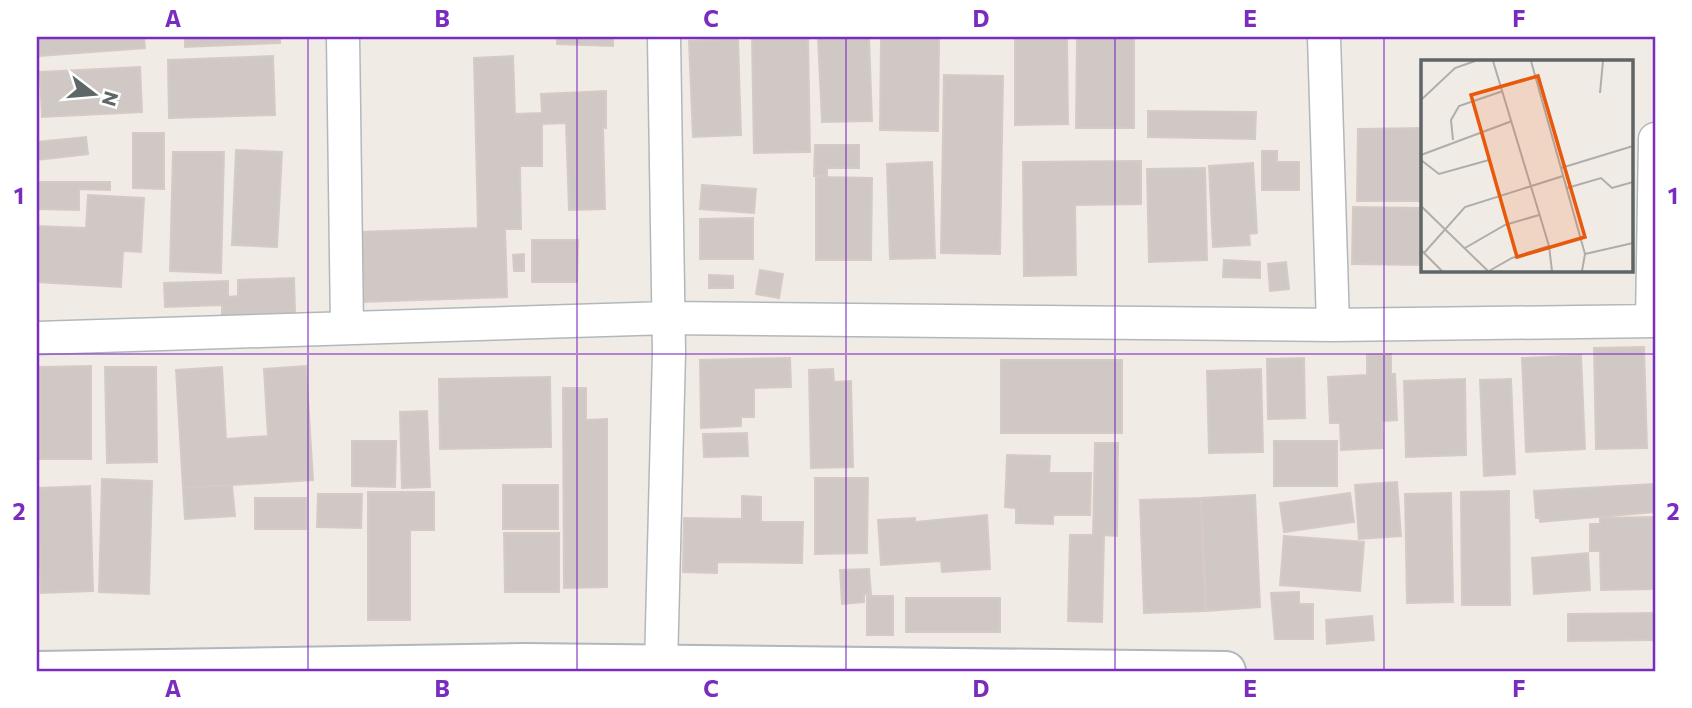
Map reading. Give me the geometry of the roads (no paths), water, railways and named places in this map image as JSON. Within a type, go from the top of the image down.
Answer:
[{"type":"main road","points":[[37,671],[661,666],[740,669],[1226,671]]},
{"type":"street","points":[[343,37],[346,328]]},
{"type":"street","points":[[661,666],[668,318],[664,37]]},
{"type":"street","points":[[1324,37],[1333,325]]},
{"type":"street","points":[[37,338],[668,318],[1333,325],[1654,321],[1655,139]]}]
